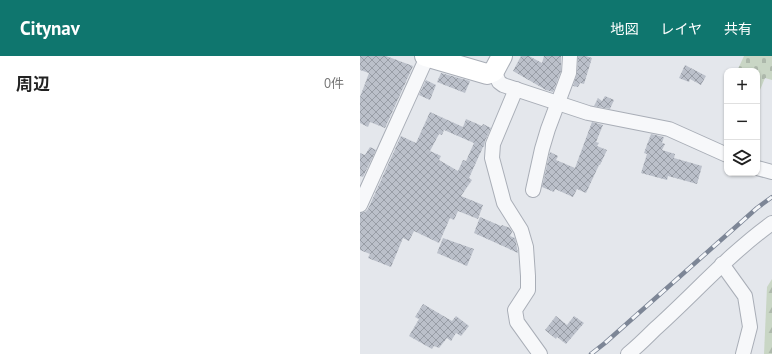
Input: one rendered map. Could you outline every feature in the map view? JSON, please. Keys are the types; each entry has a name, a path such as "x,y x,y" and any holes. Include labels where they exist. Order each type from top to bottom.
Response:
{"street":[{"path":"360,205 426,56 487,74 498,64"},
{"path":"534,190 542,149 569,73 570,56"},
{"path":"498,64 499,82 503,85 516,88 588,113 669,130 724,154"},
{"path":"516,88 493,144 492,158 504,203 521,230 526,248 528,290 515,310 517,322 540,354"},
{"path":"760,169 772,172"},
{"path":"628,354 722,264 751,238 772,223"},
{"path":"722,264 745,296 750,327 743,354"}],"green space":[{"path":"744,56 772,56 772,80 765,78 760,90 760,68 738,68"},
{"path":"772,279 772,354 764,354 767,287"}],"building":[{"path":"360,56 386,56 413,66 385,128 370,122 368,127 360,123 360,97 369,73 360,70"},
{"path":"521,56 529,56 542,63 544,56 561,56 561,71 553,92 546,90 513,71"},
{"path":"578,56 592,58 584,84 580,83 578,87 573,86 577,74"},
{"path":"685,65 706,76 701,85 690,79 689,82 679,78"},
{"path":"441,73 470,81 465,93 437,82"},
{"path":"426,80 436,85 430,100 419,95"},
{"path":"605,96 614,100 610,109 594,106 598,98 602,101"},
{"path":"430,112 463,127 466,119 491,128 484,147 469,178 472,180 461,196 483,205 478,219 458,211 454,220 450,218 439,243 414,231 409,241 403,238 391,267 368,258 370,254 360,250 360,213 365,212 368,209 401,136 416,143","holes":["444,130 474,143 466,161 463,160 458,171 439,160 441,156 430,151 439,134 442,135"]},
{"path":"592,122 603,125 596,142 599,143 597,146 607,150 586,193 577,189 573,197 555,189 554,192 542,187 550,152 558,156 556,160 575,168"},
{"path":"651,134 664,137 662,143 665,144 662,150 675,154 674,158 702,166 697,184 668,176 667,180 641,173 647,154 644,153"},
{"path":"370,147 376,150 363,177 360,176 360,153 365,155"},
{"path":"480,217 501,226 510,228 512,232 510,236 515,238 518,253 474,233"},
{"path":"443,238 474,249 467,266 437,253"},
{"path":"423,304 452,321 456,316 469,326 461,336 456,333 451,341 447,338 439,348 434,346 432,349 409,336 419,319 415,317"},
{"path":"556,316 567,325 574,316 584,323 566,344 557,337 556,339 545,330"}],"railway":[{"path":"591,354 757,208 772,197"}]}
